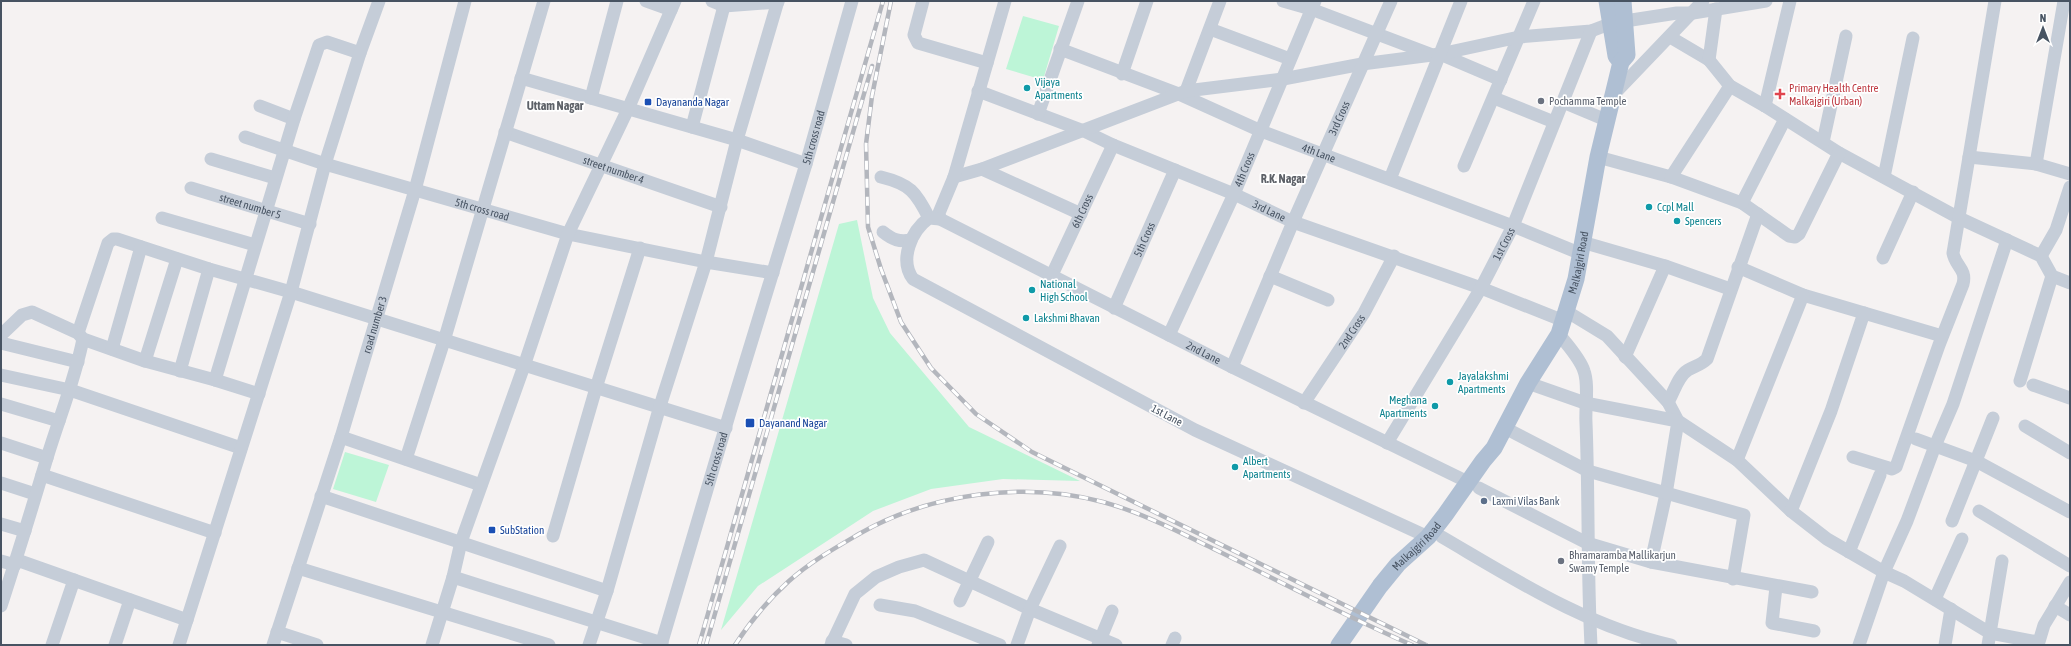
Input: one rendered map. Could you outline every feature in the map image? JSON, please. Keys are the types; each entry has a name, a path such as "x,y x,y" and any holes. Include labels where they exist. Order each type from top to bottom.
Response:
{"main road":[{"name":"Malkajgiri Road","path":"1354,645 1388,592 1435,537 1474,485 1483,461 1494,448 1528,383 1563,322 1576,279 1606,120 1614,94 1621,62 1627,55 1618,22 1606,1"},
{"name":"Malkajgiri Road","path":"1618,22 1623,1"},
{"name":"Malkajgiri Road","path":"1339,645 1380,586 1398,564 1435,537"}],"street":[{"path":"179,645 291,292 325,164 360,53 379,1"},
{"name":"road number 3","path":"273,645 341,437 415,190 465,1"},
{"path":"406,459 444,341 544,1"},
{"path":"591,98 617,1"},
{"path":"432,645 453,577 461,542 524,366 568,234 628,109 673,5 646,1"},
{"path":"589,645 607,591 660,406 706,262 737,140 778,1 718,3 692,127"},
{"name":"5th cross road","path":"662,644 806,164 852,1"},
{"path":"923,1 914,35 918,43 987,63"},
{"path":"883,232 892,239 900,241 911,240 939,213 954,176 1005,1"},
{"path":"1038,114 1078,1"},
{"path":"1122,74 1147,1"},
{"path":"1183,93 1220,1"},
{"path":"1283,1 1313,5 1376,34 1435,54 1502,80"},
{"name":"3rd Cross","path":"1232,367 1293,222 1391,1"},
{"path":"1390,179 1435,54 1461,1"},
{"path":"1464,166 1502,80 1534,1"},
{"path":"1614,94 1703,1"},
{"path":"954,176 982,169 1183,93 1283,79 1362,64 1435,54 1519,36 1591,31 1618,22 1677,13 1693,13 1766,1"},
{"path":"1766,106 1790,1"},
{"path":"1853,457 1892,469 1896,467 1942,336 1965,277 1963,269 1954,260 1953,253 1995,1"},
{"path":"2036,164 2064,1"},
{"name":"4th Cross","path":"1170,335 1234,194 1313,5"},
{"path":"1709,60 1716,9"},
{"path":"1210,28 1290,59"},
{"name":"1st Cross","path":"1387,443 1481,288 1513,226 1591,31"},
{"path":"1824,142 1846,36"},
{"path":"1670,37 1709,60 1730,86 1766,106 1839,153 1959,218 2041,256 2052,276 2070,283"},
{"path":"1884,177 1913,38"},
{"path":"215,380 275,178 321,43 327,42 360,53"},
{"name":"4th Lane","path":"1060,49 1122,74 1183,93 1261,131 1513,226 1581,247 1665,266 1730,289"},
{"path":"521,78 737,140 806,164"},
{"path":"1671,177 1730,86"},
{"name":"3rd Lane","path":"978,91 1084,130 1113,145 1234,194 1293,222 1394,256 1481,288 1563,322 1607,336 1668,402 1678,421"},
{"path":"1494,98 1554,122"},
{"path":"1563,102 1606,120"},
{"path":"260,106 294,119"},
{"path":"1742,203 1785,118"},
{"name":"street number 4","path":"505,132 721,207"},
{"name":"5th cross road","path":"244,137 325,164 568,234 706,262 773,273"},
{"name":"6th Cross","path":"1051,277 1113,145"},
{"path":"1598,157 1671,177 1742,203 1789,236 1795,237 1800,234 1839,153"},
{"path":"1969,157 2036,164 2070,174"},
{"path":"211,159 275,178"},
{"path":"982,169 1081,214"},
{"name":"5th Cross","path":"1114,308 1175,170"},
{"path":"881,177 896,180 907,186 920,198 934,218"},
{"path":"2041,256 2056,230 2070,187"},
{"name":"street number 5","path":"191,188 310,224"},
{"path":"1883,258 1913,192"},
{"path":"1668,402 1682,376 1707,359 1730,289 1758,214"},
{"path":"162,218 255,245"},
{"name":"2nd Lane","path":"934,218 1304,403 1474,485 1587,543 1651,562 1733,579 1812,592"},
{"path":"2,600 16,563 35,494 70,390 78,362 80,336 108,243 113,239 117,239 208,269 376,318 444,341 596,388 660,406 726,428"},
{"name":"1st Lane","path":"911,240 907,253 907,266 908,273 912,279 1194,430 1435,537 1524,585 1589,617 1635,636 1671,645"},
{"path":"1859,645 1884,572 1907,520 1935,446 1953,404 2007,240"},
{"path":"112,349 141,247"},
{"path":"553,536 596,388 640,248"},
{"name":"2nd Cross","path":"1304,403 1364,313 1394,256"},
{"path":"146,361 177,259"},
{"path":"1625,357 1665,266"},
{"path":"1738,267 1803,295 1942,336"},
{"path":"180,371 208,269"},
{"path":"1270,276 1328,300"},
{"path":"2020,381 2052,276"},
{"path":"1737,460 1803,295"},
{"path":"1,335 22,315 32,312 80,336 112,349 146,361 259,394"},
{"path":"1791,511 1831,411 1864,313"},
{"path":"1563,322 1585,372 1588,471 1587,543 1591,645"},
{"path":"1,343 78,362"},
{"path":"1,375 70,390 241,448"},
{"path":"1528,383 1585,403 1678,421 1737,460 1791,511 1827,539 1935,599 1989,639 2038,644 2044,625 2070,582"},
{"path":"2033,385 2070,398"},
{"path":"1,404 59,421"},
{"path":"1952,521 1993,418"},
{"path":"1651,562 1666,494 1678,421"},
{"path":"2025,426 2070,453"},
{"path":"1505,428 1588,471 1744,515 1733,579"},
{"path":"341,437 481,485"},
{"path":"1916,439 1976,461 2070,512"},
{"path":"1,443 47,458"},
{"path":"42,475 215,533"},
{"path":"1849,552 1880,475"},
{"path":"1,483 35,494"},
{"path":"321,496 607,591"},
{"path":"1979,511 2070,566"},
{"path":"1,524 25,531"},
{"path":"1935,599 1962,539"},
{"path":"960,602 988,542"},
{"path":"1017,645 1030,610 1060,546"},
{"path":"846,645 832,643 855,594 876,577 899,567 924,560 1099,642 1116,645"},
{"path":"1,561 16,563 74,580 187,620"},
{"path":"1989,639 2002,561"},
{"path":"298,568 549,645"},
{"path":"453,577 598,621 662,644"},
{"path":"52,645 74,580"},
{"path":"1776,587 1772,623 1814,630"},
{"path":"115,645 130,600"},
{"path":"880,605 915,610 998,645"},
{"path":"2055,606 2070,615"},
{"path":"1945,645 1951,610"},
{"path":"1099,642 1112,611"},
{"path":"277,632 317,645"}],"green space":[{"path":"1023,16 1059,26 1043,80 1006,69"},
{"path":"857,220 873,298 890,333 969,427 1080,481 1003,479 931,489 873,511 758,586 721,630 839,224"},
{"path":"345,452 389,465 376,502 333,489"}],"railway":[{"path":"699,645 883,1"},
{"path":"891,1 872,96 866,144 868,227 881,269 901,322 931,368 976,414 1032,452 1426,645"},
{"path":"706,645 872,66"},
{"path":"735,645 760,611 789,581 814,561 859,534 887,520 916,509 947,500 1010,492 1042,492 1073,496 1118,506 1147,517 1338,611 1412,645"}],"place":[{"name":"Vijaya Apartments","path":"1027,88"},
{"name":"Primary Health Centre Malkajgiri (Urban)","path":"1780,94"},
{"name":"Pochamma Temple","path":"1541,101"},
{"name":"Dayananda Nagar","path":"648,102"},
{"name":"Ccpl Mall","path":"1649,207"},
{"name":"Spencers","path":"1677,221"},
{"name":"National High School","path":"1032,290"},
{"name":"Lakshmi Bhavan","path":"1026,318"},
{"name":"Jayalakshmi Apartments","path":"1450,382"},
{"name":"Meghana Apartments","path":"1435,406"},
{"name":"Dayanand Nagar","path":"750,423"},
{"name":"Albert Apartments","path":"1235,467"},
{"name":"Laxmi Vilas Bank","path":"1484,501"},
{"name":"SubStation","path":"492,530"},
{"name":"Bhramaramba Mallikarjun Swamy Temple","path":"1561,561"}],"district":[{"name":"Uttam Nagar","path":"555,106"},
{"name":"R.K. Nagar","path":"1283,179"}]}
